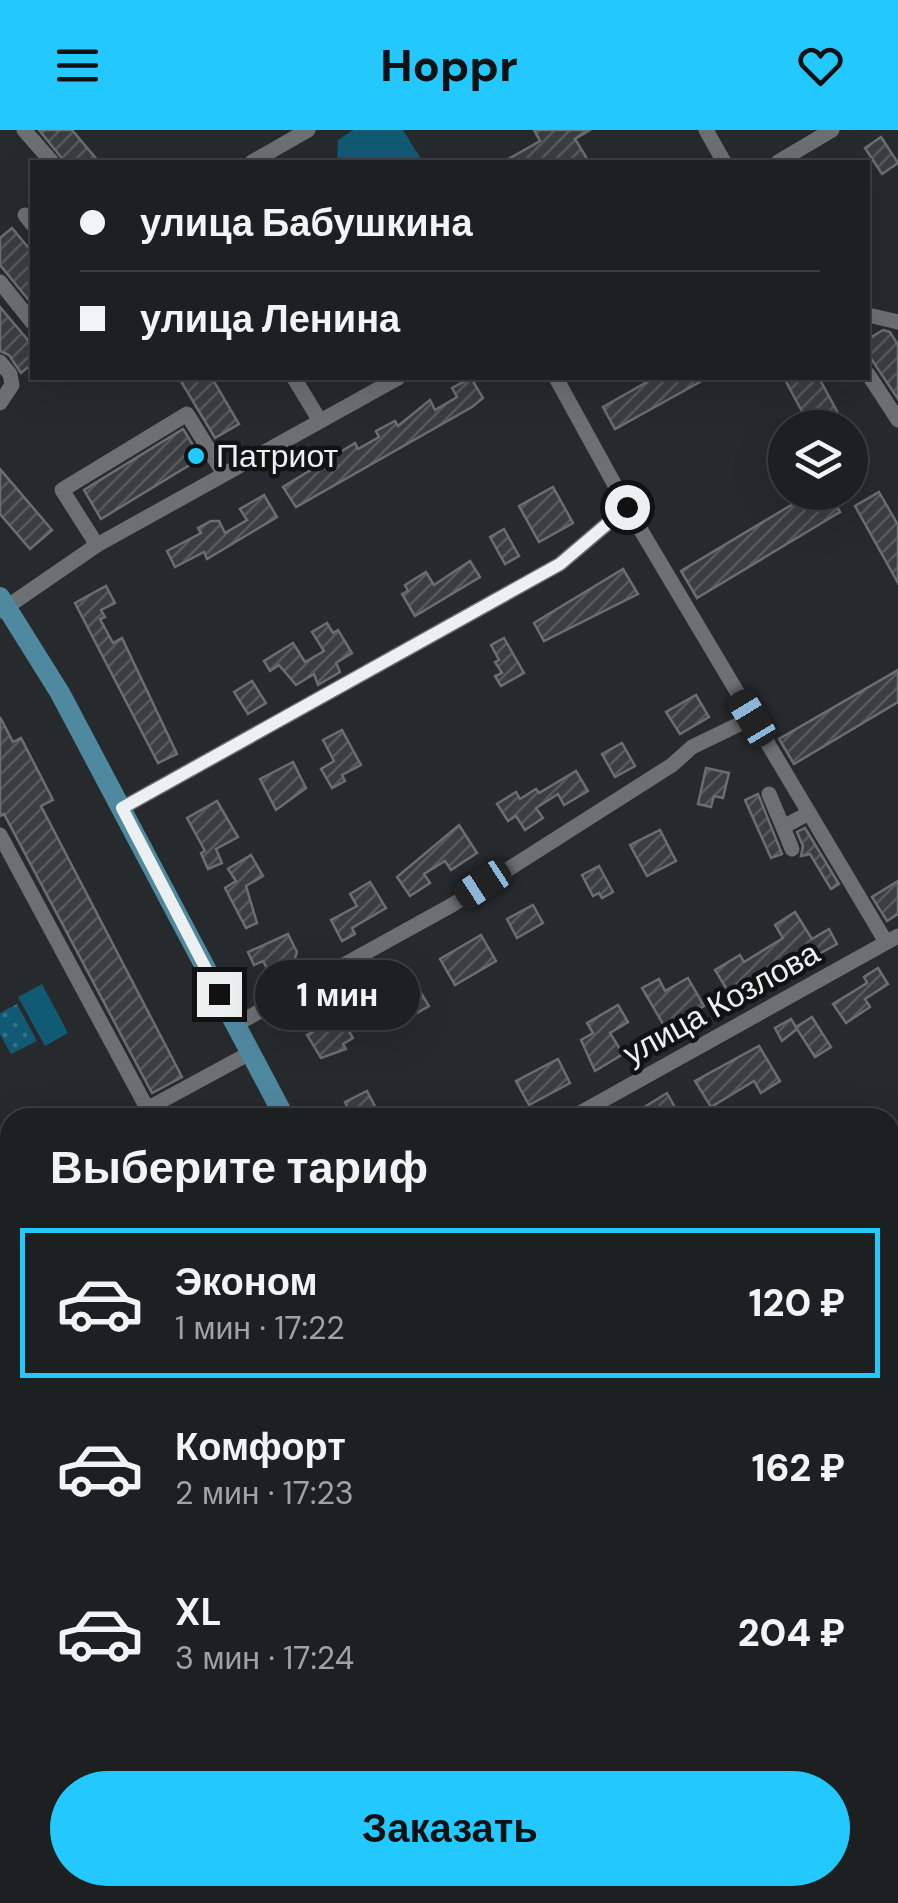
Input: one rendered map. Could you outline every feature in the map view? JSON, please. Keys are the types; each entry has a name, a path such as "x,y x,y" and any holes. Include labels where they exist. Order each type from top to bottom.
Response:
{"main road":[{"path":"2,605 35,648 280,1108"}],"street":[{"path":"24,130 50,160"},
{"path":"256,160 308,130"},
{"path":"706,130 723,160"},
{"path":"781,160 832,130"},
{"path":"0,282 30,320"},
{"path":"870,315 898,322"},
{"path":"0,362 10,374 12,385 0,403"},
{"path":"870,377 898,420"},
{"path":"295,380 320,421"},
{"path":"2,605 96,545 394,380"},
{"path":"557,380 627,507 808,813 892,939"},
{"path":"96,545 62,490 187,414 224,474"},
{"path":"122,808 560,564 627,507"},
{"path":"235,1026 452,904 692,747 752,718"},
{"path":"769,794 792,849"},
{"path":"783,828 808,813"},
{"path":"0,834 147,1108 250,1053"},
{"name":"улица Козлова","path":"589,1108 892,939"}],"shaded area":[{"path":"353,130 403,130 422,160 337,160 338,140"},
{"path":"42,984 68,1033 45,1046 18,997"},
{"path":"17,1004 37,1041 11,1054 0,1034 0,1013"}],"building":[{"path":"39,130 72,130 97,160 63,160"},
{"path":"534,130 590,130 575,139 588,160 507,160 540,141"},
{"path":"881,137 898,163 882,174 865,148"},
{"path":"12,228 30,250 30,302 0,265 0,238"},
{"path":"0,307 30,343 30,366 21,373 9,355 0,351"},
{"path":"883,330 890,332 898,345 898,399 870,357 870,338"},
{"path":"180,380 213,380 239,424 215,438"},
{"path":"472,380 483,398 296,507 283,487 355,443 358,449 379,437 376,431 395,421 398,426 430,400 435,410 457,397 452,388"},
{"path":"650,380 703,380 615,429 603,407"},
{"path":"785,380 820,380 836,410 801,410"},
{"path":"183,429 201,458 101,519 84,490"},
{"path":"0,469 52,530 30,549 0,514"},
{"path":"553,487 573,523 539,542 519,506"},
{"path":"879,492 898,525 898,583 857,510 868,510 868,498"},
{"path":"264,495 277,517 207,559 204,552 175,567 167,551 201,533 198,528 211,521 219,521 225,533 247,520 240,509"},
{"path":"783,510 840,512 697,598 681,571"},
{"path":"504,529 519,556 505,564 490,537"},
{"path":"470,561 480,577 415,616 402,594 408,591 405,585 426,572 434,585"},
{"path":"623,569 638,594 544,641 534,623"},
{"path":"106,586 115,603 101,610 105,617 100,619 113,643 122,638 177,754 158,763 75,603"},
{"path":"327,623 333,633 338,630 352,653 336,663 340,672 318,685 314,674 296,685 279,665 270,671 264,661 293,643 305,662 324,651 312,632"},
{"path":"504,638 524,673 501,686 495,676 502,673 495,662 499,660 491,645"},
{"path":"898,670 898,702 794,764 779,739"},
{"path":"252,681 266,703 248,714 234,692"},
{"path":"696,695 709,717 680,734 666,712"},
{"path":"0,717 13,742 21,738 53,800 41,806 182,1077 152,1093 4,814 0,816"},
{"path":"342,730 361,765 342,775 345,781 332,788 321,769 334,761 323,740"},
{"path":"622,743 635,766 615,777 602,754"},
{"path":"293,762 306,788 276,810 260,779"},
{"path":"706,768 729,773 723,798 714,796 711,807 698,804"},
{"path":"576,771 588,791 564,805 558,794 536,808 543,818 525,830 516,816 508,821 497,804 516,792 520,799 536,789 539,793"},
{"path":"758,794 782,854 771,858 745,800"},
{"path":"217,801 238,837 216,849 222,863 208,869 201,853 205,851 187,818"},
{"path":"459,825 477,853 451,870 445,861 424,874 430,883 410,896 397,877"},
{"path":"805,828 839,884 831,889 810,854 801,856 803,846 797,832"},
{"path":"660,830 676,861 647,876 630,845"},
{"path":"251,855 263,876 246,886 257,923 246,928 225,888 236,881 228,869"},
{"path":"599,866 613,892 602,898 599,893 593,896 582,875"},
{"path":"898,881 898,914 887,921 872,897"},
{"path":"370,882 386,908 352,928 355,934 342,941 331,920 357,906 350,894"},
{"path":"533,905 543,923 517,938 507,919"},
{"path":"795,912 812,939 829,929 837,944 766,983 760,975 729,993 715,970 740,955 744,962 783,938 775,925"},
{"path":"288,934 297,952 292,966 271,976 263,961 254,965 248,952"},
{"path":"481,935 496,961 455,985 440,959"},
{"path":"878,968 888,984 865,999 870,1007 846,1023 833,1004 867,983 864,977"},
{"path":"410,975 429,1006 417,1013 413,1005 407,1009 393,985"},
{"path":"688,978 704,1006 666,1029 642,988 659,979 665,991"},
{"path":"618,1005 628,1022 610,1033 623,1054 595,1071 581,1040 593,1033 587,1023"},
{"path":"340,1016 353,1038 343,1044 346,1049 321,1058 307,1035"},
{"path":"812,1017 831,1047 815,1057 797,1029 782,1041 775,1028 791,1019 796,1027"},
{"path":"759,1046 780,1081 761,1093 754,1081 711,1107 695,1081"},
{"path":"558,1059 570,1083 529,1105 516,1081"},
{"path":"367,1091 376,1108 348,1108 345,1102"},
{"path":"667,1093 675,1108 643,1108"}],"place":[{"name":"Патриот","path":"196,456"}],"route":[{"path":"219,994 122,808 560,564 627,507"}]}
